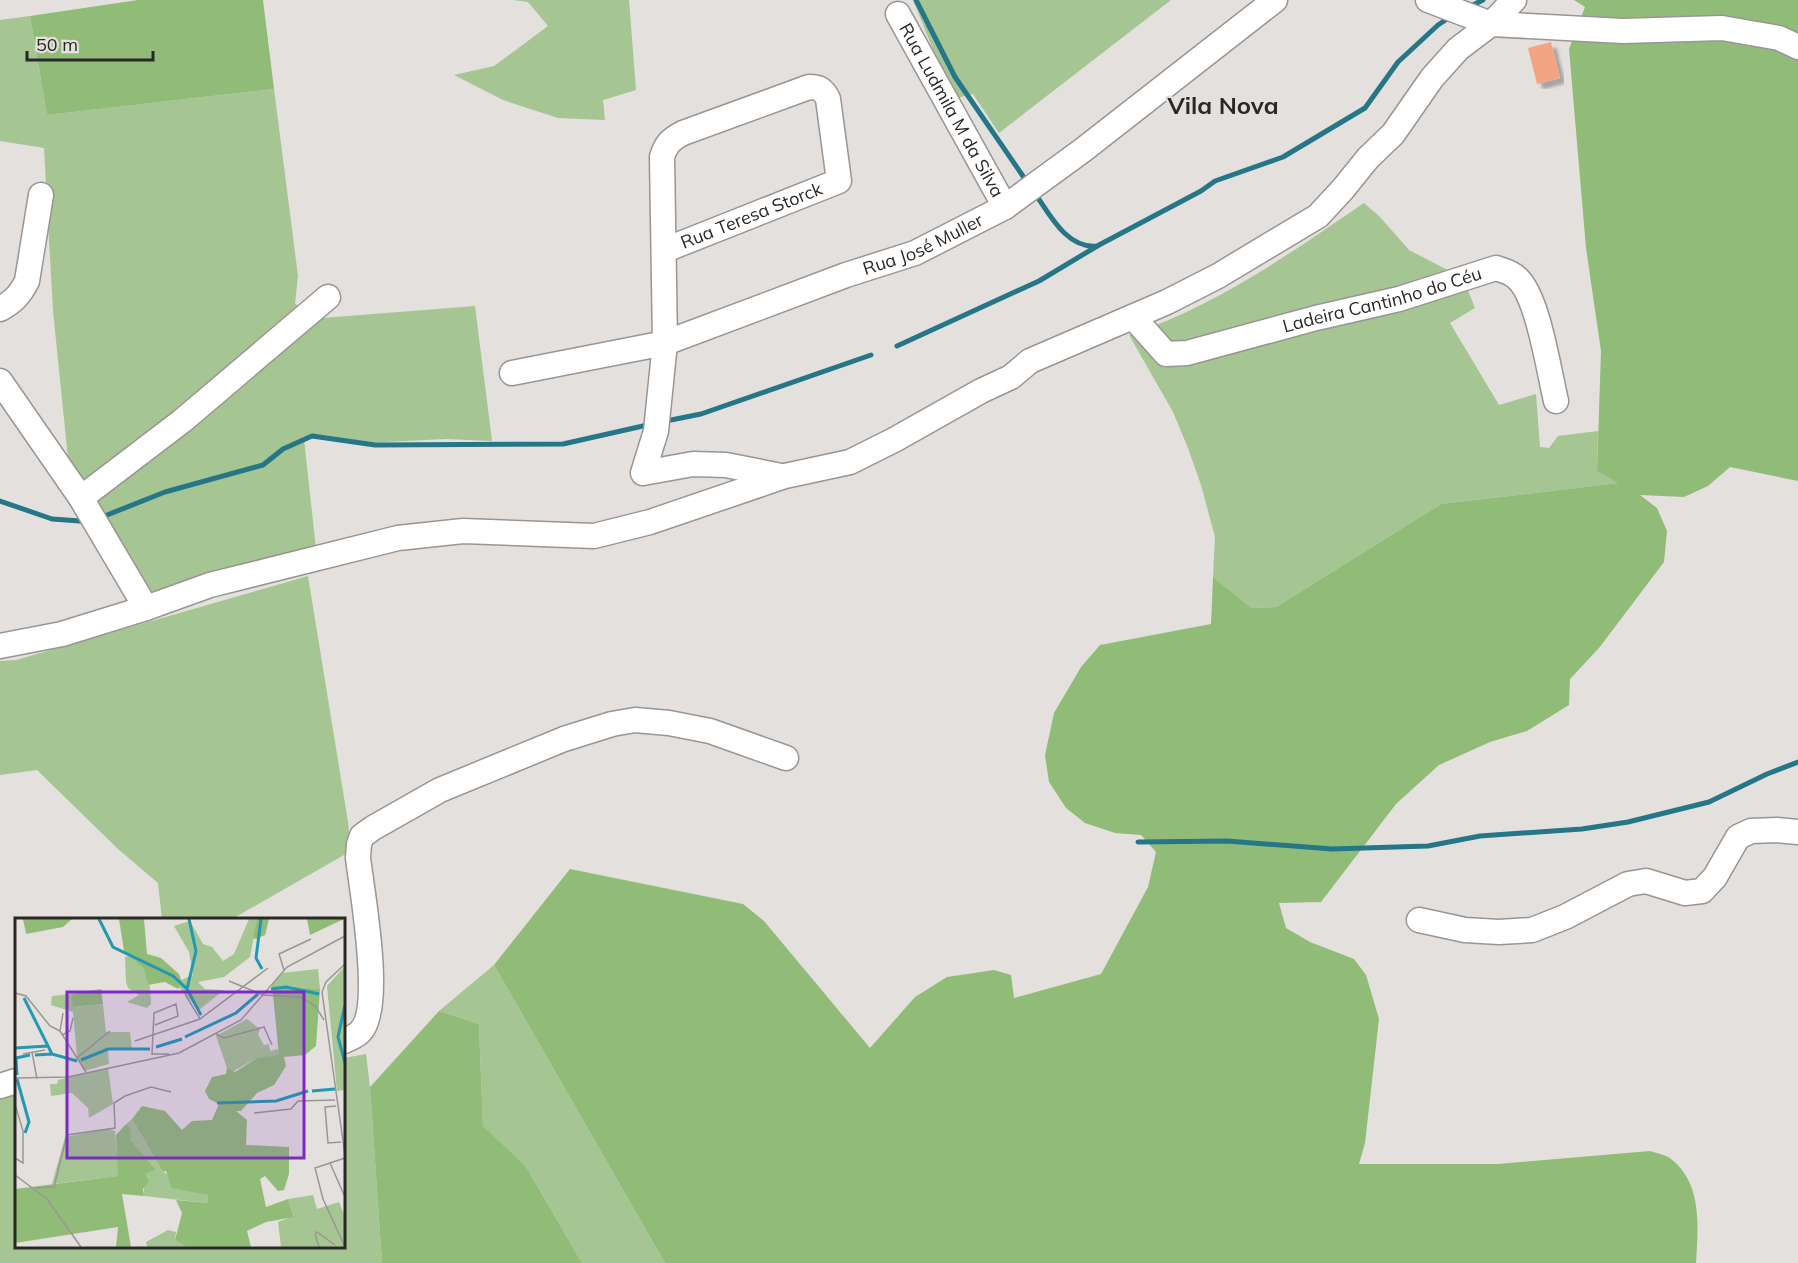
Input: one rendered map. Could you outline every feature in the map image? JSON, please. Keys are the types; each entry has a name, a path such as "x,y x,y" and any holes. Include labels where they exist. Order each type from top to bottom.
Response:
{"street":[{"name":"Rua José Muller","path":"512,372 665,343 846,275 915,253 1005,207 1083,150 1275,0"},
{"path":"1428,0 1491,24 1623,31 1722,28 1779,38 1798,47"},
{"path":"0,646 62,634 210,585 398,538 463,531 594,536 650,522 785,476 850,462 1011,377 1030,361 1167,302 1218,276 1318,216 1368,158 1393,134 1458,49 1491,24 1514,0"},
{"name":"Rua Ludmila M da Silva","path":"898,14 1005,207"},
{"name":"Rua Teresa Storck","path":"809,87 818,87 824,91 828,99 839,181 665,250 662,157 666,145 683,133 809,87"},
{"path":"0,309 21,293 27,281 41,195"},
{"path":"665,250 665,343 656,431 643,473 693,464 726,465 785,476"},
{"name":"Ladeira Cantinho do Céu","path":"1133,317 1166,354 1187,353 1316,318 1399,299 1496,268 1509,272 1519,279 1534,306 1556,400"},
{"path":"81,498 182,421 328,297"},
{"path":"0,381 81,498 146,608"},
{"path":"345,1040 361,1032 368,1017 371,1002 372,975 358,858 362,836 373,828 440,790 564,739 612,724 635,720 669,723 710,731 786,758"},
{"path":"1419,920 1465,930 1499,932 1532,930 1565,917 1628,884 1646,881 1685,893 1702,891 1715,877 1738,837 1751,831 1798,832"},
{"path":"0,1086 15,1081"}],"green space":[{"path":"138,0 263,0 274,89 47,115 30,16"},
{"path":"513,0 629,0 636,90 603,100 605,120 558,118 503,100 454,75 494,66 548,26 528,2"},
{"path":"913,0 1171,0 999,133 973,94 953,99"},
{"path":"1574,0 1798,0 1798,481 1730,467 1708,486 1684,497 1640,495 1657,508 1667,531 1664,562 1599,648 1570,679 1569,705 1527,731 1490,742 1439,765 1396,804 1321,902 1279,903 1286,928 1310,942 1354,959 1366,975 1379,1019 1365,1143 1359,1164 1498,1164 1650,1151 1664,1155 1681,1169 1694,1193 1697,1221 1696,1263 665,1263 494,965 570,869 743,904 764,921 870,1048 915,997 947,977 994,970 1011,975 1014,998 1101,974 1148,887 1156,852 1141,835 1115,833 1085,823 1066,808 1049,782 1045,755 1054,713 1081,667 1100,645 1211,624 1213,577 1252,608 1276,607 1441,504 1618,483 1597,471 1601,351 1586,248 1569,49 1585,7"},
{"path":"30,16 47,115 274,89 298,276 295,304 323,318 475,306 492,441 446,439 365,443 323,435 304,439 316,549 130,603 68,458 53,311 44,148 0,141 0,20"},
{"path":"1364,203 1380,217 1409,250 1463,278 1475,308 1450,323 1499,405 1536,394 1540,447 1549,448 1558,436 1598,431 1597,471 1619,483 1441,504 1276,607 1252,608 1213,577 1215,537 1201,485 1173,412 1129,335 1191,310 1221,294 1280,259"},
{"path":"308,576 351,851 234,918 162,918 158,883 118,849 37,770 0,775 0,661 16,660"},
{"path":"494,965 665,1263 582,1263 525,1165 483,1126 479,1024 439,1011"},
{"path":"439,1011 479,1024 483,1126 525,1165 582,1263 382,1263 370,1087"},
{"path":"366,1054 382,1263 0,1263 0,1080 15,1078 15,1248 345,1248 345,1058"}],"building":[{"path":"1551,42 1560,78 1537,84 1528,48"}],"waterway":[{"path":"916,0 955,77 1027,182"},
{"path":"1469,7 1483,0"},
{"path":"897,346 1039,281 1215,181 1283,157 1365,108 1398,62 1438,25 1450,17"},
{"path":"1034,192 1052,219 1067,236 1076,242 1097,246"},
{"path":"671,420 701,414 871,355"},
{"path":"107,515 165,492 263,465 283,449 312,436 375,445 563,444 643,426"},
{"path":"0,501 52,519 80,521"},
{"path":"1138,842 1227,841 1332,849 1428,846 1480,836 1582,829 1628,822 1709,802 1798,762"}],"district":[{"name":"Vila Nova","path":"1223,106"}]}
